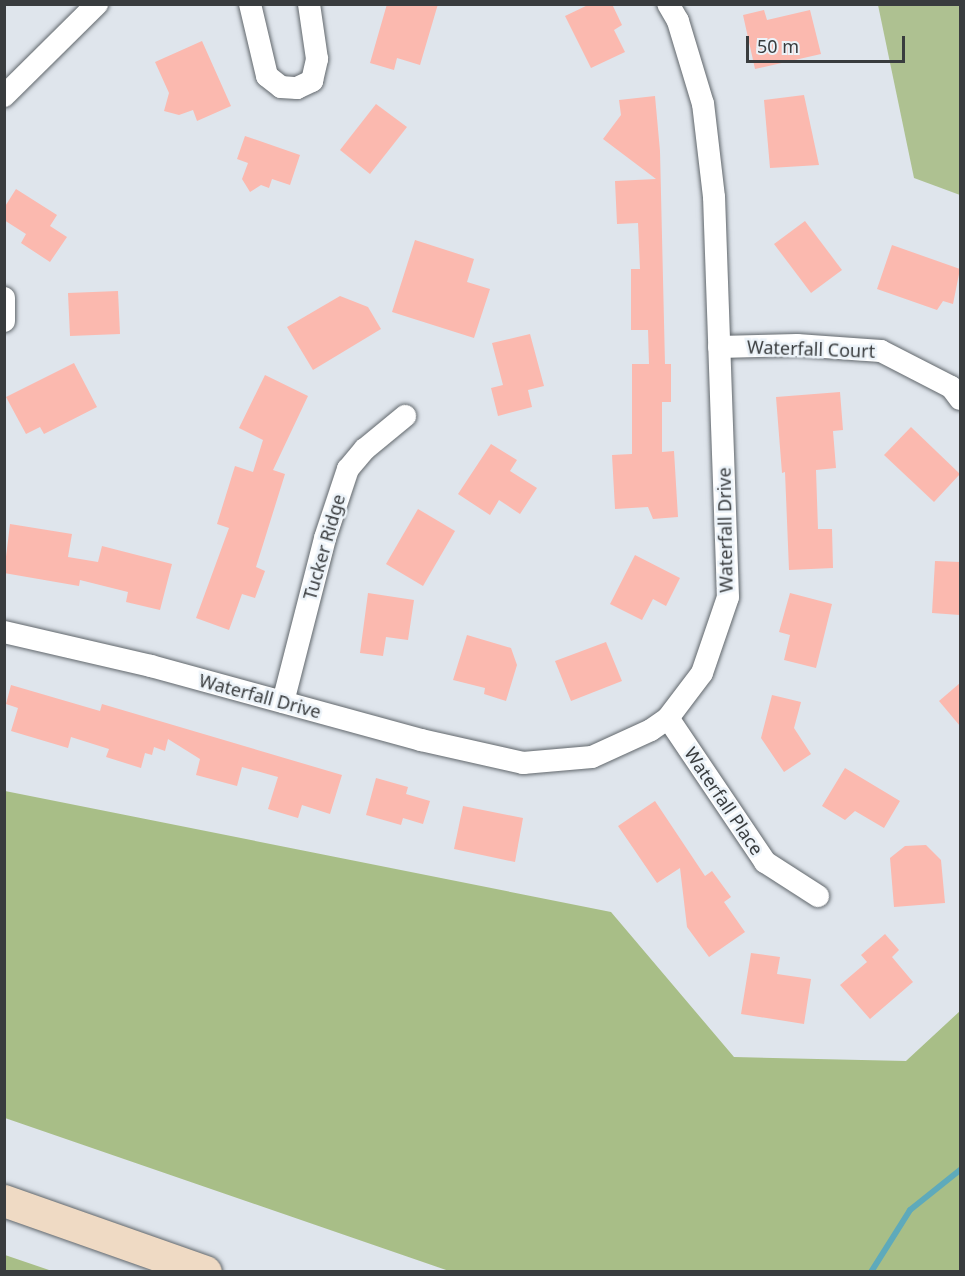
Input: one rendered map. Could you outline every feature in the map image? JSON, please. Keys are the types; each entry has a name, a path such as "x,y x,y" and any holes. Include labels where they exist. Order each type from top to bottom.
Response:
{"main road":[{"path":"4,1201 206,1272"}],"street":[{"path":"4,96 97,4"},
{"path":"250,4 267,76 281,87 297,88 312,81 317,59 309,4"},
{"name":"Waterfall Drive","path":"4,632 523,764 592,756 651,730 668,718 702,673 728,597 714,196 703,104 678,21 668,4"},
{"path":"4,298 8,306 4,321"},
{"name":"Waterfall Court","path":"719,347 797,345 881,351 951,387 960,399"},
{"name":"Tucker Ridge","path":"283,702 325,538 348,469 365,449 405,416"},
{"name":"Waterfall Place","path":"668,718 765,862 818,896"}],"green space":[{"path":"878,5 960,5 960,195 914,178"},
{"path":"5,791 611,912 734,1057 906,1061 960,1011 960,1271 449,1271 5,1118"},
{"path":"5,1255 52,1271 5,1271"}],"building":[{"path":"387,4 438,4 420,65 397,58 394,70 370,63"},
{"path":"590,4 612,4 622,25 614,30 625,52 591,68 565,16"},
{"path":"764,10 767,20 810,10 821,54 755,69 743,15"},
{"path":"202,41 231,106 197,121 193,110 179,115 164,111 169,93 155,62"},
{"path":"804,95 819,165 770,168 764,100"},
{"path":"655,96 660,151 665,364 671,364 671,402 662,402 662,452 674,451 678,517 653,519 648,507 615,509 612,455 632,454 632,364 649,364 648,330 631,330 631,269 640,269 638,223 617,224 615,181 656,179 603,139 621,115 619,100"},
{"path":"376,104 407,127 370,174 340,150"},
{"path":"245,136 300,155 290,185 272,179 269,188 261,185 250,192 242,179 248,163 237,159"},
{"path":"16,189 57,215 50,226 67,237 50,262 21,243 26,234 4,220 4,208"},
{"path":"805,221 842,270 811,293 774,244"},
{"path":"415,240 474,259 467,282 490,289 474,338 392,312"},
{"path":"892,245 960,269 953,304 943,301 937,310 877,289"},
{"path":"118,291 120,334 70,336 68,293"},
{"path":"340,296 368,307 381,329 313,370 287,327"},
{"path":"530,334 544,386 528,390 532,407 498,416 491,388 503,385 492,343"},
{"path":"74,363 97,407 44,434 40,427 26,434 6,397"},
{"path":"265,375 308,396 273,470 285,474 256,567 265,571 255,598 242,594 229,630 196,618 229,528 217,524 235,466 253,472 263,440 239,428"},
{"path":"840,392 843,430 833,431 836,468 816,470 818,529 832,529 833,568 789,570 785,472 782,473 776,397"},
{"path":"911,427 960,474 934,502 884,455"},
{"path":"491,444 517,460 510,471 537,488 520,514 499,500 490,515 458,494"},
{"path":"418,509 455,531 423,586 386,564"},
{"path":"10,524 72,534 68,557 98,562 102,546 172,564 160,610 126,602 128,592 80,580 79,586 4,573"},
{"path":"635,555 680,578 666,606 653,599 642,620 610,604"},
{"path":"935,561 960,562 960,615 932,613"},
{"path":"368,593 414,600 408,640 386,637 383,656 360,653"},
{"path":"790,593 832,604 816,668 784,660 790,635 779,632"},
{"path":"467,635 511,648 517,665 506,701 484,694 485,688 453,680"},
{"path":"606,642 622,681 571,701 555,661"},
{"path":"960,683 960,726 939,701"},
{"path":"11,685 100,711 102,704 342,775 330,814 302,805 298,818 268,809 278,777 242,767 237,786 196,775 200,759 168,739 165,751 154,747 152,755 145,753 141,768 106,757 109,749 71,737 68,748 11,731 18,708 6,704"},
{"path":"772,695 801,702 794,728 811,754 784,772 761,738"},
{"path":"845,768 900,801 884,828 855,811 845,820 822,806"},
{"path":"376,778 408,787 406,794 430,801 423,824 403,818 401,825 366,815"},
{"path":"655,801 705,876 712,871 731,897 724,902 745,932 709,957 687,927 680,868 657,883 618,826"},
{"path":"463,806 523,818 515,862 454,849"},
{"path":"926,845 941,860 945,903 894,907 890,858 905,846"},
{"path":"885,934 899,950 892,957 913,982 870,1019 840,985 867,962 861,955"},
{"path":"751,953 780,957 777,974 811,979 804,1024 741,1014"}],"waterway":[{"path":"871,1272 910,1210 960,1170"}]}
